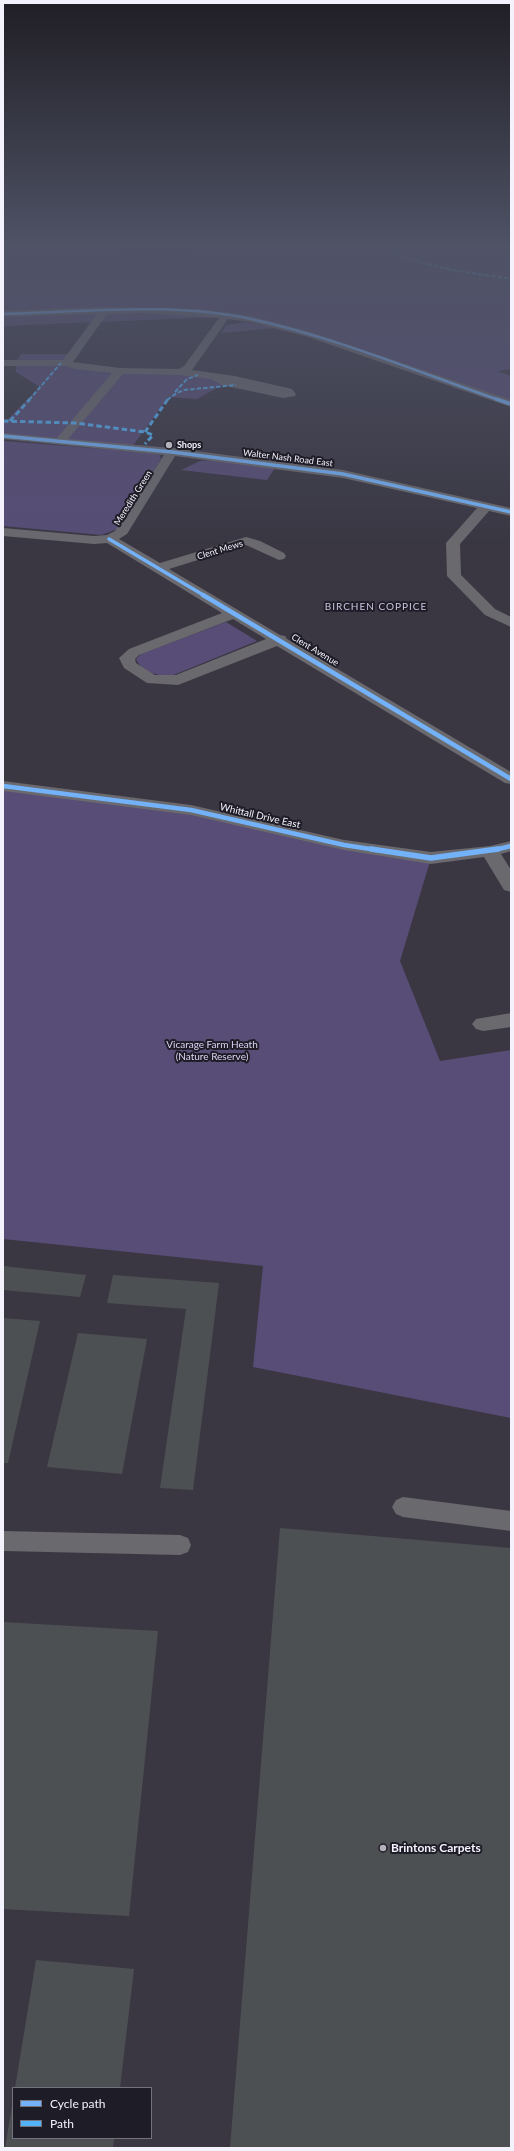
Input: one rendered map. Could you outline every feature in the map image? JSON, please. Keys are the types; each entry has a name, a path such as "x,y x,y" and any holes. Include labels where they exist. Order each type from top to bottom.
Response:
{"street":[{"path":"67,363 68,359 77,347"},
{"path":"180,372 188,368 203,347"},
{"path":"345,347 511,404"},
{"path":"3,363 67,363 75,366 120,371 180,372 216,378 235,379 288,391 291,394 283,395 226,383 216,378"},
{"path":"60,441 120,371"},
{"name":"Walter Nash Road East","path":"3,436 172,452 343,474 511,512"},
{"name":"Meredith Green","path":"109,539 120,534 172,452"},
{"path":"486,506 453,543 454,576 490,612 511,623"},
{"path":"3,532 94,540 109,539"},
{"name":"Clent Avenue","path":"109,539 280,639 511,779"},
{"name":"Clent Mews","path":"159,568 246,541 279,556"},
{"name":"Clent Avenue","path":"235,613 134,652 127,658 129,665 152,680 178,680 280,639"},
{"name":"Whittall Drive East","path":"3,786 191,810 344,845 431,858 511,846"},
{"path":"490,850 511,886"},
{"path":"484,1024 511,1020"}],"lane":[{"path":"403,1506 511,1521"},
{"path":"3,1541 180,1545"}],"green space":[{"path":"344,347 511,347 511,369 498,371 511,376 511,401 427,372"},
{"path":"21,354 73,354 67,363 216,378 226,383 197,399 169,397 131,448 3,436 3,420 8,419 40,387 16,372 15,363"},
{"path":"3,441 154,453 160,455 161,459 118,529 101,535 3,526"},
{"path":"213,460 275,468 267,480 181,470 200,461"},
{"path":"226,622 257,641 171,676 161,675 146,670 136,659 141,654"},
{"name":"Vicarage Farm Heath (Nature Reserve)","path":"3,786 191,810 431,858 400,961 440,1061 511,1050 511,1418 253,1367 263,1266 3,1239"}],"building":[{"path":"3,1266 86,1275 80,1297 3,1290"},
{"path":"113,1275 219,1283 193,1490 160,1488 186,1309 107,1303"},
{"path":"3,1318 40,1321 8,1463 3,1463"},
{"path":"78,1333 147,1339 122,1474 47,1467"},
{"name":"Brintons Carpets","path":"280,1528 511,1548 511,2148 230,2148"},
{"path":"3,1622 158,1631 129,1916 3,1909"},
{"path":"36,1960 134,1969 120,2087 15,2087"},
{"path":"12,2106 12,2139 114,2139 113,2148 5,2148"}],"marked path":[{"path":"10,421 61,363"},
{"path":"175,392 187,379 198,375"},
{"path":"145,432 171,396 184,390 236,385"},
{"path":"3,421 75,423 145,432 153,435 145,444"}],"cycle path":[{"path":"347,347 511,404"},
{"path":"3,436 172,452 343,474 511,512"},
{"path":"109,539 511,779"},
{"path":"3,786 191,810 344,845 431,858 490,851 511,846"}],"place":[{"name":"Shops","path":"169,445"},
{"name":"Brintons Carpets","path":"383,1848"}],"district":[{"name":"BIRCHEN COPPICE","path":"376,607"}]}
